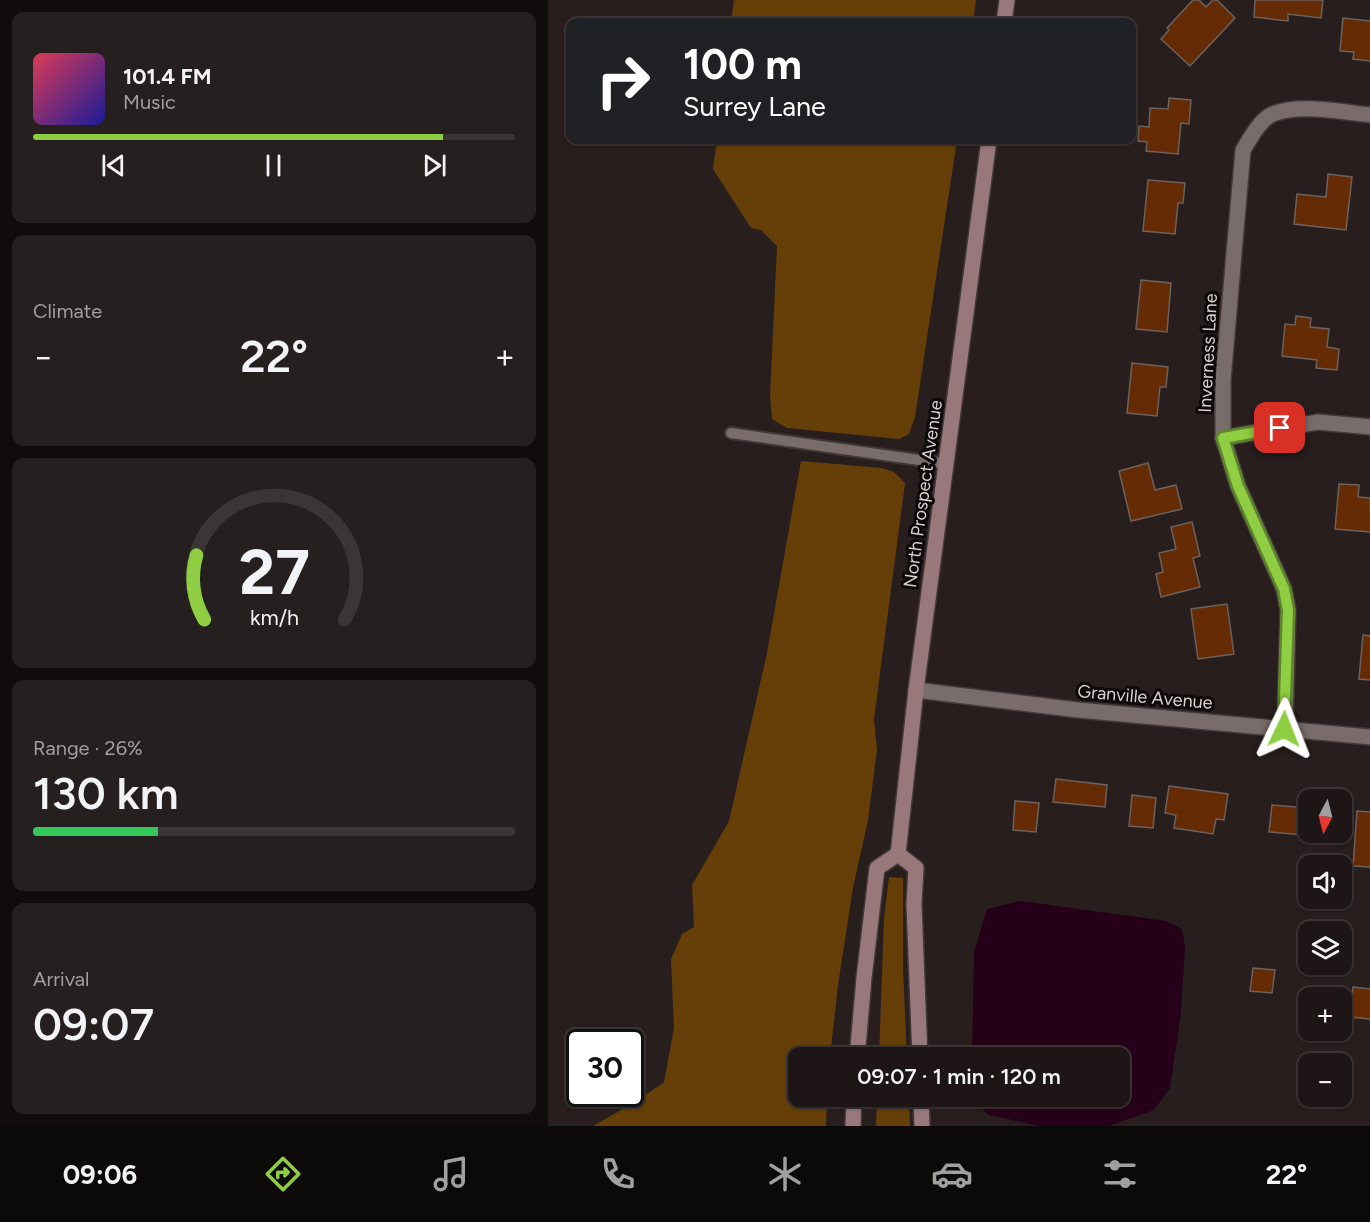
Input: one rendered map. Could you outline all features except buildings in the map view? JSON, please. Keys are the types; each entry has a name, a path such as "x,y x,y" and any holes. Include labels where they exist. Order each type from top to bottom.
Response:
{"main road":[{"path":"1005,18 1007,0"},
{"name":"North Prospect Avenue","path":"898,854 916,690 988,144"},
{"path":"858,1047 877,868 898,854 916,868 914,904 920,1047"},
{"path":"853,1126 854,1107"},
{"path":"921,1107 922,1126"}],"street":[{"name":"Inverness Lane","path":"1284,729 1288,610 1284,589 1238,486 1223,438 1223,381 1243,150 1255,131 1271,114 1300,109 1370,115"},
{"path":"1223,438 1318,422 1370,427"},
{"name":"Granville Avenue","path":"916,690 1078,710 1370,737"}],"lane":[{"path":"731,433 947,464"}],"shaded area":[{"path":"734,0 976,0 974,18 732,18"},
{"path":"716,144 956,144 915,417 909,434 899,439 787,428 772,419 770,396 777,246 761,230 751,228 713,169"},
{"path":"801,461 882,468 894,472 905,483 874,719 877,750 868,820 853,888 838,985 831,1047 788,1047 788,1107 827,1107 826,1126 593,1126 626,1107 644,1107 644,1096 664,1082 674,1028 671,959 682,934 694,927 692,885 729,821 767,653"},
{"path":"889,877 903,878 903,968 907,1047 879,1047 884,918"},
{"path":"1021,901 1166,921 1182,929 1185,946 1181,1012 1170,1088 1154,1110 1109,1126 1040,1126 989,1115 980,1107 1130,1107 1130,1047 972,1047 974,952 987,909"},
{"path":"877,1107 909,1107 910,1126 876,1126"}],"route":[{"path":"1280,428 1223,438 1238,486 1284,589 1288,610 1284,729"}]}
